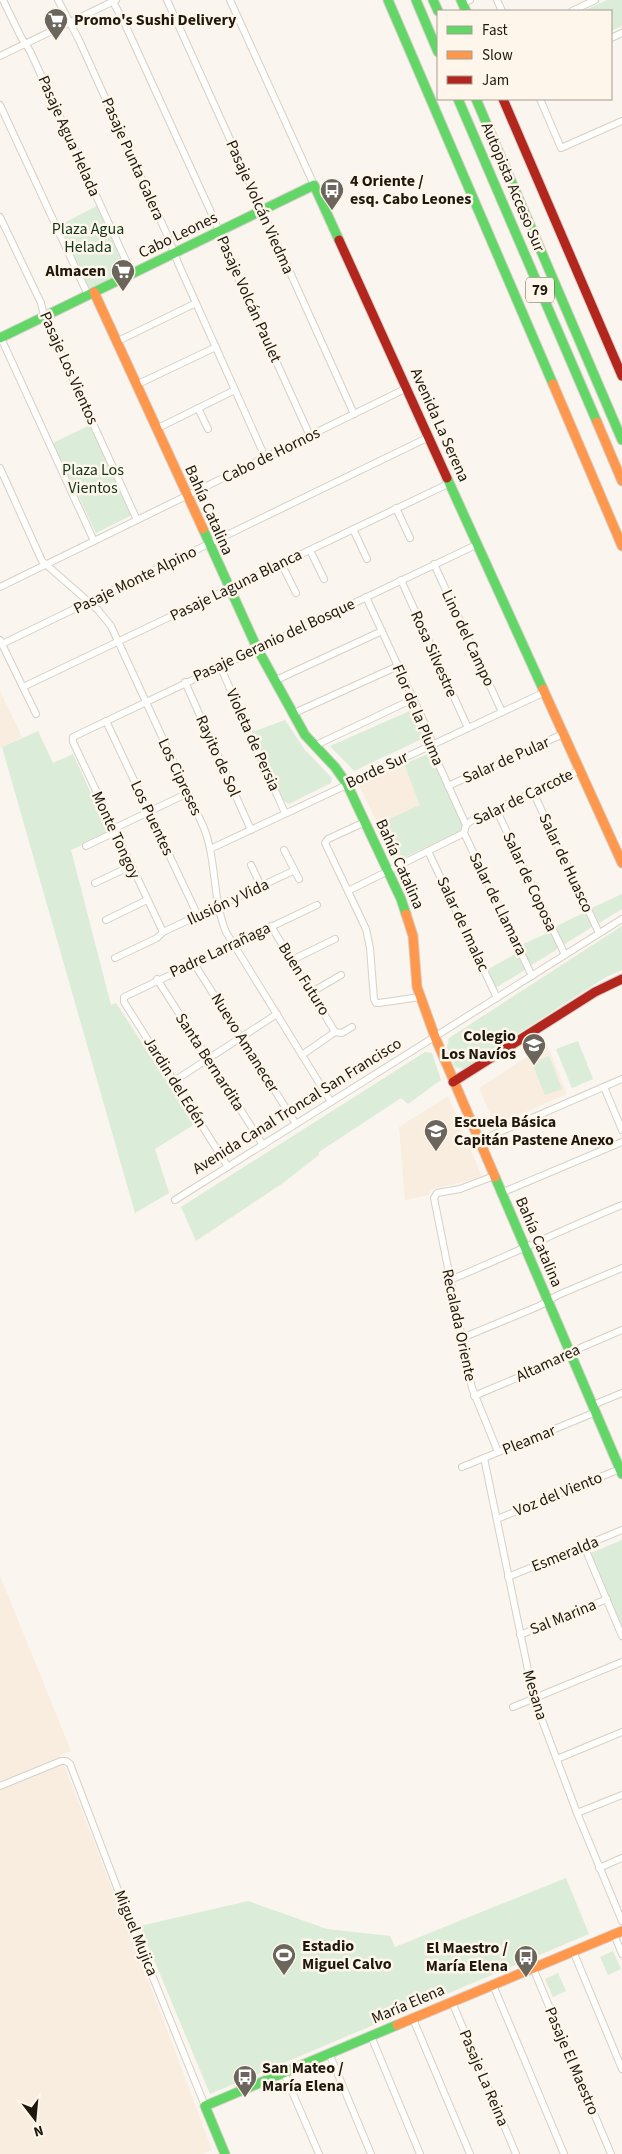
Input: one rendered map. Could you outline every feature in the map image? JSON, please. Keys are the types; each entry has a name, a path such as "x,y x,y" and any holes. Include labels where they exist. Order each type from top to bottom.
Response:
{"main road":[{"path":"388,0 622,546"},
{"path":"416,0 437,50"},
{"name":"Autopista Acceso Sur","path":"458,100 622,481"},
{"name":"Autopista Acceso Sur","path":"476,100 622,440"},
{"path":"503,100 622,376"},
{"name":"Cabo Leones","path":"0,337 314,185"},
{"name":"Avenida La Serena","path":"314,185 622,862"},
{"name":"Bahía Catalina","path":"91,294 116,342 228,589 257,648 292,714 314,746 335,767 347,784 388,871 410,923 416,980 420,997 435,1037 594,1409 619,1457 621,1471"},
{"path":"453,1082 595,992 622,979"},
{"name":"María Elena","path":"205,2106 618,1933"},
{"path":"205,2106 224,2154"}],"street":[{"name":"Pasaje Agua Helada","path":"3,0 30,51 132,274"},
{"name":"Pasaje Punta Galera","path":"58,0 70,22 266,457"},
{"name":"Pasaje Volcán Viedma","path":"167,0 354,414"},
{"name":"Avenida La Serena","path":"230,0 314,185"},
{"path":"574,10 595,0"},
{"path":"0,56 114,1"},
{"name":"Pasaje Volcán Paulet","path":"114,1 310,436"},
{"path":"540,100 561,148 622,120"},
{"name":"Bahía Catalina","path":"0,106 91,294"},
{"name":"Pasaje Los Vientos","path":"0,217 41,303 44,316 137,520"},
{"path":"116,342 196,303"},
{"path":"0,337 94,541"},
{"path":"136,386 216,347"},
{"name":"Cabo de Hornos","path":"0,587 407,388"},
{"path":"156,429 235,390"},
{"path":"198,408 208,429"},
{"name":"Pasaje Monte Alpino","path":"1,642 89,602 429,437"},
{"name":"Los Cipreses","path":"0,468 45,564 107,620 118,641 204,828 210,849 218,907 232,944 331,1102"},
{"name":"Pasaje Laguna Blanca","path":"23,687 450,483"},
{"path":"396,508 410,538"},
{"path":"353,529 368,559"},
{"name":"Pasaje Geranio del Bosque","path":"72,738 185,682 478,544"},
{"path":"310,550 324,579"},
{"path":"282,563 296,593"},
{"name":"Lino del Campo","path":"434,564 502,712"},
{"name":"Rosa Silvestre","path":"401,580 468,728"},
{"name":"Flor de la Pluma","path":"366,597 430,735 448,786 466,825"},
{"path":"274,681 382,631"},
{"path":"1,642 36,714"},
{"name":"Violeta de Persia","path":"220,666 286,813"},
{"path":"292,714 398,666"},
{"name":"Rayito de Sol","path":"185,682 251,830"},
{"name":"Borde Sur","path":"210,849 545,692"},
{"path":"314,746 414,700"},
{"name":"Los Puentes","path":"106,721 198,916"},
{"name":"Salar de Pular","path":"448,786 564,734"},
{"name":"Monte Tongoy","path":"72,738 163,932"},
{"name":"Salar de Carcote","path":"466,825 580,770"},
{"name":"Salar de Huasco","path":"533,792 600,933"},
{"path":"86,846 149,812 188,794"},
{"name":"Salar de Coposa","path":"496,809 565,955"},
{"path":"365,822 325,841 368,935 371,984 376,1002 420,997"},
{"path":"464,833 466,825"},
{"name":"Salar de Carcote","path":"348,891 464,833"},
{"name":"Salar de Llamara","path":"464,833 532,976"},
{"path":"284,850 293,871 299,879"},
{"name":"Salar de Imalac","path":"428,851 497,998"},
{"path":"251,865 261,886"},
{"path":"95,883 131,866"},
{"name":"Ilusión y Vida","path":"115,958 157,938 163,932 293,871"},
{"path":"106,920 147,900"},
{"name":"Padre Larrañaga","path":"124,996 316,905"},
{"name":"Avenida Canal Troncal San Francisco","path":"175,1200 622,919"},
{"name":"Buen Futuro","path":"271,926 335,1032"},
{"path":"292,960 335,940"},
{"name":"Nuevo Amanecer","path":"194,962 296,1124"},
{"path":"312,992 341,976"},
{"name":"Santa Bernardita","path":"157,979 263,1145"},
{"name":"Jardin del Edén","path":"124,996 124,1002 228,1167"},
{"path":"174,1081 277,1014"},
{"path":"302,1055 335,1032 342,1033 352,1027"},
{"path":"479,1141 622,1079"},
{"path":"604,1087 622,1130"},
{"path":"502,1193 622,1142"},
{"name":"Recalada Oriente","path":"494,1176 466,1188 435,1194 434,1199 474,1396 498,1452"},
{"path":"450,1280 622,1204"},
{"path":"462,1338 622,1268"},
{"name":"Altamarea","path":"474,1396 622,1330"},
{"name":"Pleamar","path":"462,1467 594,1409 622,1393"},
{"name":"Mesana","path":"484,1458 534,1699 577,1813 622,1921"},
{"name":"Voz del Viento","path":"497,1519 621,1471"},
{"name":"Esmeralda","path":"508,1577 622,1530"},
{"path":"584,1546 622,1636"},
{"name":"Sal Marina","path":"520,1635 607,1599"},
{"path":"513,1707 622,1662"},
{"path":"558,1759 622,1732"},
{"name":"Miguel Mujica","path":"0,1786 61,1761 66,1761 71,1766 126,1911 205,2106"},
{"path":"577,1813 622,1795"},
{"path":"599,1868 622,1858"},
{"path":"618,1933 622,1954"},
{"path":"573,1951 622,2069"},
{"name":"Pasaje El Maestro","path":"533,1968 611,2154"},
{"path":"492,1985 564,2154"},
{"name":"Pasaje La Reina","path":"452,2002 516,2154"},
{"path":"413,2019 470,2154"},
{"path":"371,2036 420,2154"},
{"path":"330,2054 371,2154"},
{"path":"284,2072 319,2154"}],"shaded area":[{"path":"0,691 22,737 0,748"},
{"path":"404,764 421,805 378,824 359,785"},
{"name":"Colegio Los Navíos","path":"547,1044 567,1094 495,1125 479,1088"},
{"name":"Escuela Básica Capitán Pastene Anexo","path":"448,1096 482,1177 429,1190 429,1195 405,1200 399,1127"},
{"path":"0,1576 71,1751 60,1755 212,2150 201,2154 0,2154"}],"green space":[{"path":"607,0 622,0 622,26 612,31 612,10 585,10"},
{"name":"Plaza Agua Helada","path":"97,206 126,271 88,289 58,226"},
{"name":"Plaza Los Vientos","path":"90,425 132,515 96,533 53,443"},
{"path":"412,710 424,738 354,771 330,746"},
{"path":"285,720 305,750 332,778 331,783 289,804 284,801 252,732"},
{"path":"38,731 53,763 73,754 109,833 71,850 111,1005 116,1003 195,1124 155,1149 169,1193 135,1213 2,747"},
{"path":"430,753 463,825 461,831 395,862 378,824 420,805 404,764"},
{"path":"622,894 622,909 599,923 592,908"},
{"path":"585,912 592,927 563,945 555,927"},
{"path":"622,926 622,970 606,977 463,1069 455,1067 447,1047 449,1038"},
{"path":"550,932 559,948 530,966 521,945"},
{"path":"517,953 525,970 495,988 487,970"},
{"path":"578,1041 593,1079 572,1088 556,1049"},
{"path":"425,1052 432,1053 441,1080 408,1104 401,1098 319,1152 319,1155 283,1183 196,1241 181,1207"},
{"path":"549,1056 562,1089 545,1095 532,1063"},
{"path":"622,1540 622,1627 591,1553"},
{"name":"Estadio Miguel Calvo","path":"566,1878 589,1934 210,2094 140,1926 248,1901 327,1929 390,1936 395,1947"},
{"path":"613,1951 621,1969 608,1975 600,1957"},
{"path":"558,1973 566,1991 553,1997 545,1979"}],"traffic: fast":[{"path":"388,0 553,384"},
{"path":"416,0 437,50"},
{"path":"433,0 438,10"},
{"path":"461,0 466,10"},
{"path":"458,100 597,422"},
{"path":"476,100 622,440"},
{"path":"0,338 314,185 339,240"},
{"path":"447,478 543,689"},
{"path":"203,529 257,648 305,735 335,767 347,784 401,899 406,914"},
{"path":"495,1177 622,1474"},
{"path":"225,2154 205,2106 397,2025"}],"traffic: slow":[{"path":"94,292 203,529"},
{"path":"553,384 622,546"},
{"path":"597,422 622,481"},
{"path":"543,689 622,863"},
{"path":"406,914 413,936 417,987 435,1037 495,1177"},
{"path":"397,2025 622,1931"}],"traffic: jam":[{"path":"503,100 622,376"},
{"path":"339,240 447,478"},
{"path":"453,1082 595,992 622,979"}],"place":[{"name":"Promo's Sushi Delivery","path":"56,41"},
{"name":"4 Oriente / esq. Cabo Leones","path":"332,211"},
{"name":"Almacen","path":"123,292"},
{"name":"Colegio Los Navíos","path":"534,1066"},
{"name":"Escuela Básica Capitán Pastene Anexo","path":"436,1152"},
{"name":"Estadio Miguel Calvo","path":"284,1976"},
{"name":"El Maestro / María Elena","path":"526,1978"},
{"name":"San Mateo / María Elena","path":"245,2098"}]}
